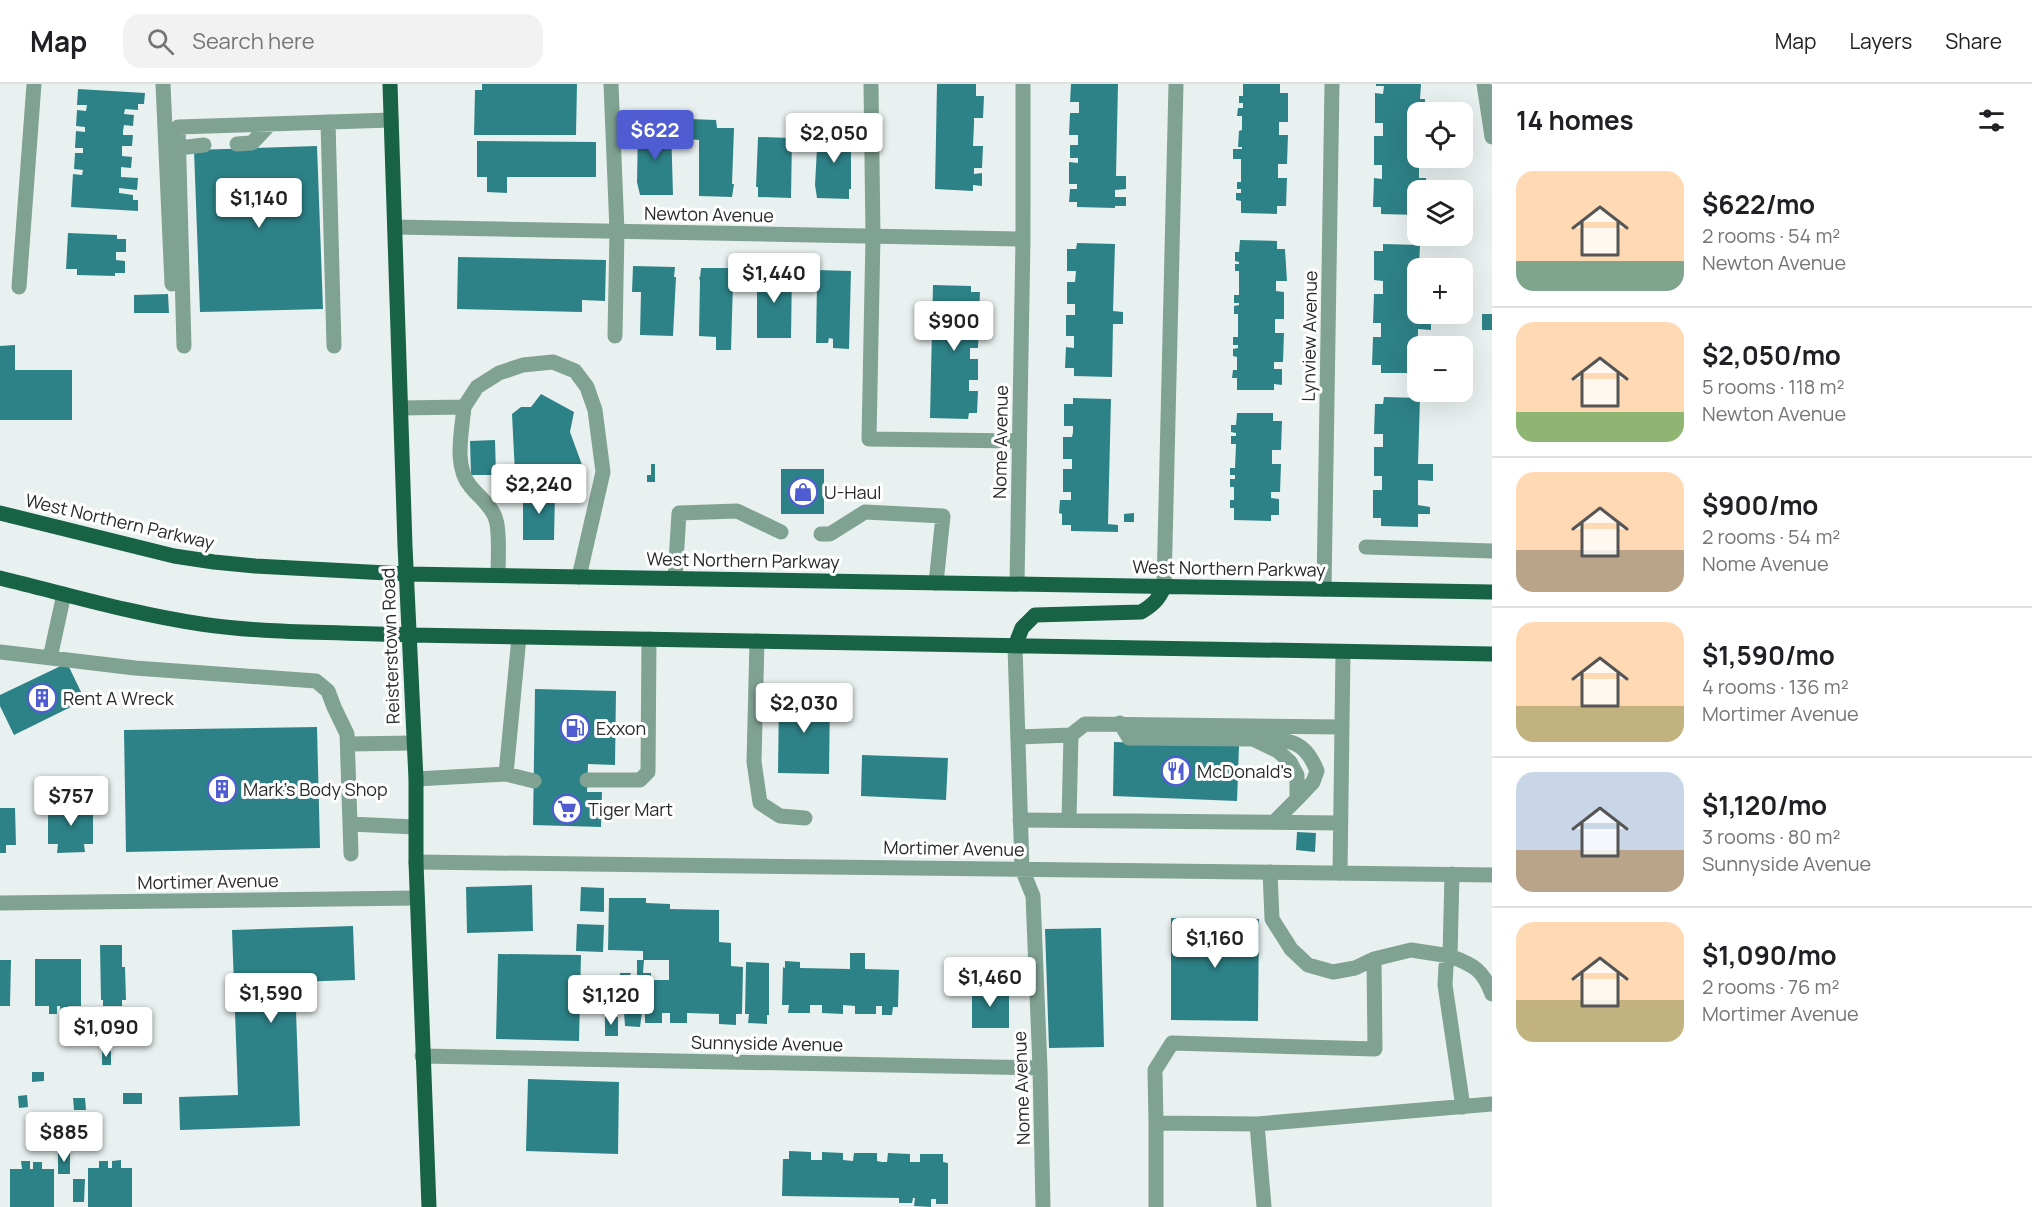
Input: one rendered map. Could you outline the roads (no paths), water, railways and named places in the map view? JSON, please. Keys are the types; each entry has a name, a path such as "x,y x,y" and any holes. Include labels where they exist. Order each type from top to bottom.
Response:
{"main road":[{"name":"Reisterstown Road","path":"390,84 406,574 411,635 417,898 429,1207"},
{"name":"West Northern Parkway","path":"0,513 174,556 255,566 406,574 1492,592"},
{"path":"0,578 156,615 201,624 246,628 411,635 1492,654"},
{"path":"1015,646 1022,628 1035,615 1141,612 1159,598 1164,587"}],"street":[{"path":"19,287 34,84"},
{"path":"163,84 172,284"},
{"path":"611,84 616,231 615,336"},
{"path":"871,84 873,236 869,439 1019,441"},
{"name":"Nome Avenue","path":"1017,584 1023,238 1023,84"},
{"path":"1164,587 1176,84"},
{"name":"Lynview Avenue","path":"1324,590 1332,84"},
{"path":"1484,84 1492,137"},
{"path":"184,346 178,127 391,120"},
{"path":"328,122 333,346"},
{"path":"237,144 252,143 270,124"},
{"path":"179,147 204,145"},
{"name":"Newton Avenue","path":"395,227 1023,238"},
{"path":"498,575 496,519 486,504 468,485 462,470 460,453 464,406 477,387 499,373 523,365 553,362 575,371 587,387 595,410 603,472 579,577"},
{"path":"401,408 464,406"},
{"path":"675,578 679,513 737,511 781,532"},
{"path":"822,534 831,534 865,512 943,516 936,583"},
{"path":"1366,547 1492,551"},
{"path":"50,658 64,594"},
{"path":"506,774 519,637"},
{"path":"587,780 640,780 648,772 649,639"},
{"path":"757,641 754,762 760,803 780,816 805,818"},
{"name":"Nome Avenue","path":"1015,646 1022,869 1034,896 1043,1207"},
{"path":"0,652 135,668 316,681 328,691 347,734 351,854"},
{"path":"1340,873 1343,652"},
{"path":"1119,723 1129,738 1253,739 1292,742 1302,746 1312,759 1317,771 1313,782 1274,822"},
{"path":"1018,737 1071,735 1085,724 1342,727"},
{"path":"1069,820 1071,735"},
{"path":"1253,739 1278,751 1290,762 1297,776 1297,800"},
{"path":"348,744 413,743"},
{"path":"416,779 506,774 534,781"},
{"path":"1020,820 1340,823"},
{"path":"350,824 415,827"},
{"name":"Mortimer Avenue","path":"416,862 1492,875"},
{"path":"1270,872 1272,919 1291,949 1308,965 1333,972 1355,968 1374,959 1411,950 1450,956 1473,964 1486,978 1492,994"},
{"path":"1452,874 1450,956 1446,966 1445,985 1463,1107"},
{"name":"Mortimer Avenue","path":"0,903 417,898"},
{"path":"1156,1207 1155,1070 1172,1043 1375,1049 1374,959"},
{"name":"Sunnyside Avenue","path":"422,1056 1040,1068"},
{"path":"1156,1123 1257,1124 1492,1104"},
{"path":"1257,1124 1264,1207"}],"place":[{"name":"U-Haul","path":"803,492"},
{"name":"Rent A Wreck","path":"42,698"},
{"name":"Exxon","path":"575,728"},
{"name":"McDonald's","path":"1176,771"},
{"name":"Mark's Body Shop","path":"222,789"},
{"name":"Tiger Mart","path":"567,809"}]}
